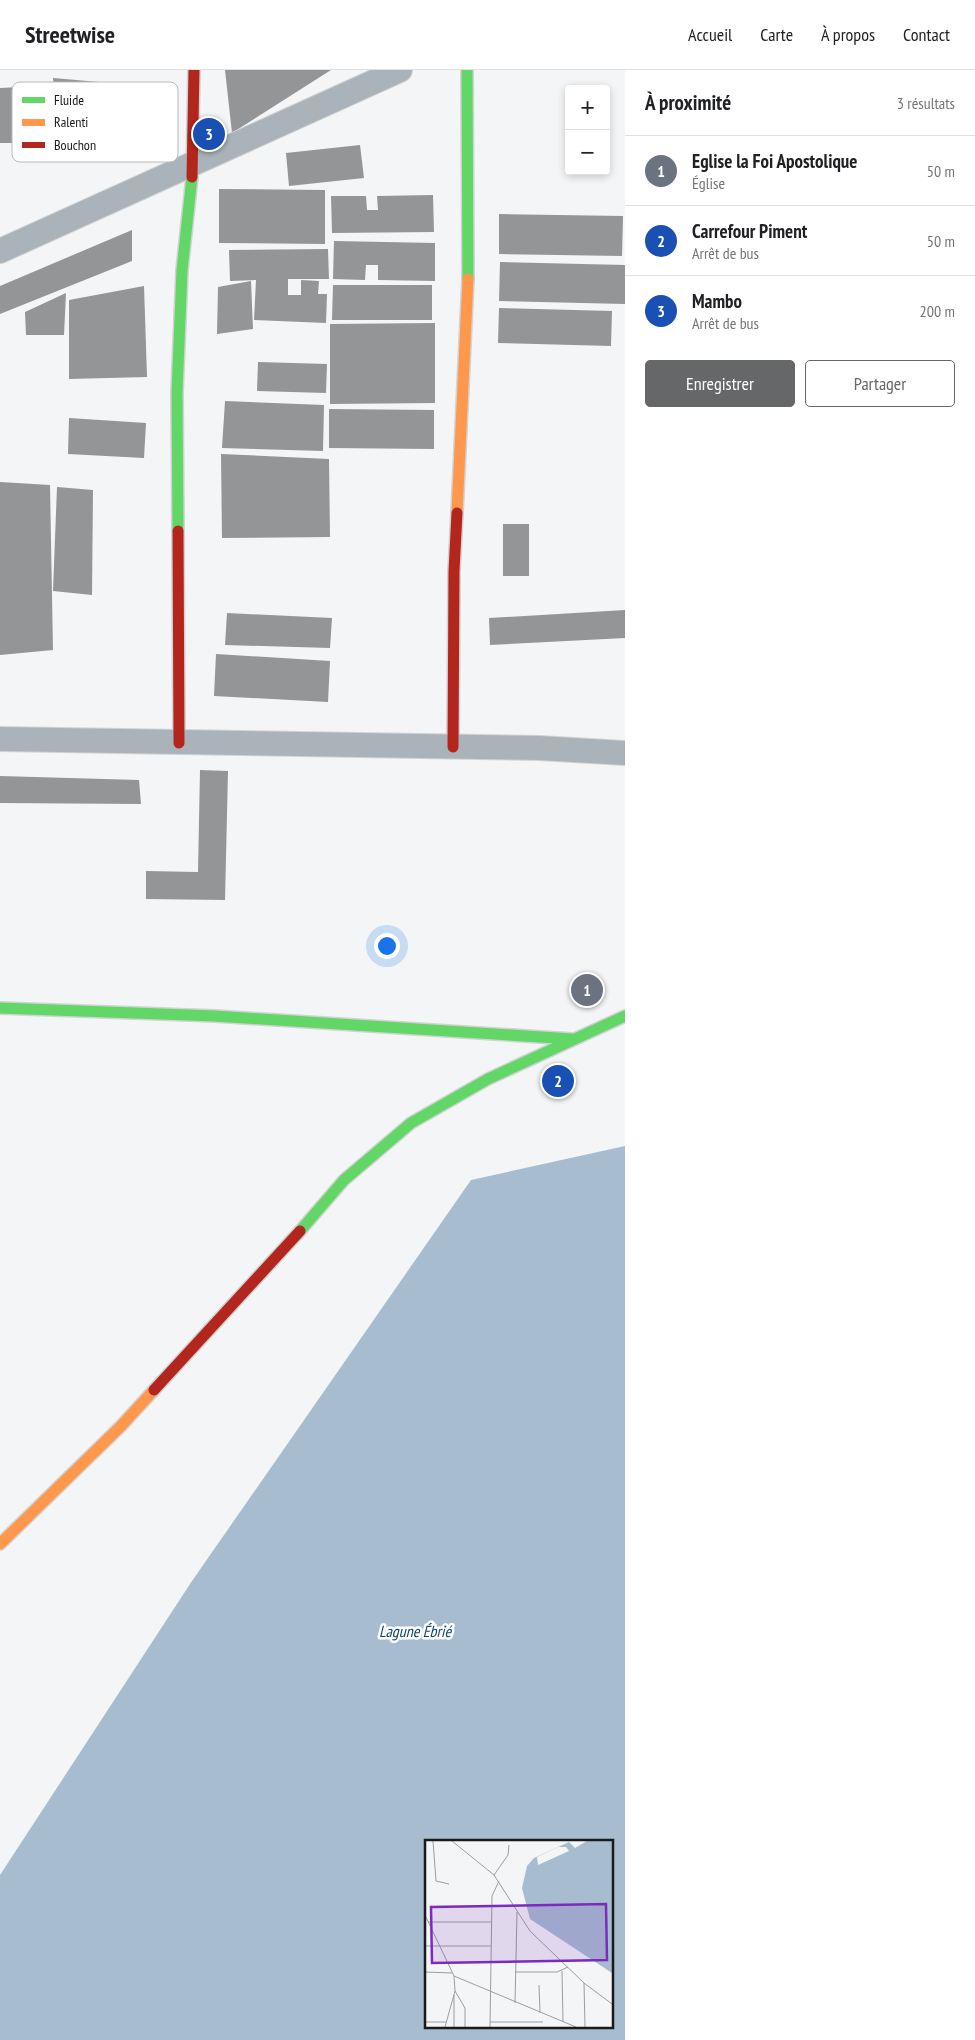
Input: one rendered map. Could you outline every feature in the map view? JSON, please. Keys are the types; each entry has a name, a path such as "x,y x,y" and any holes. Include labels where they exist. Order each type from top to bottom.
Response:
{"street":[{"path":"180,743 177,392 182,270 193,164 194,70"},
{"path":"0,251 400,70"},
{"path":"453,747 454,571 468,306 467,70"},
{"path":"0,739 539,748 625,753"},
{"path":"0,1008 180,1013 576,1039"},
{"path":"0,1544 121,1426 344,1180 411,1124 488,1080 625,1016"}],"water":[{"name":"Lagune Ébrié","path":"625,1146 625,2040 0,2040 0,1875 192,1581 471,1180"}],"building":[{"path":"225,70 331,70 232,133"},
{"path":"53,78 99,82 53,82"},
{"path":"12,87 12,143 0,143 0,88"},
{"path":"360,145 364,178 289,186 286,153"},
{"path":"219,189 325,190 325,244 219,243"},
{"path":"433,195 434,232 332,233 331,196 366,196 367,210 378,210 377,196"},
{"path":"499,214 623,216 622,256 499,254"},
{"path":"132,230 132,261 0,314 0,286"},
{"path":"334,241 435,243 435,281 378,280 378,265 366,265 365,280 333,279"},
{"path":"328,249 329,279 288,279 288,295 301,295 301,280 319,281 318,294 327,294 326,323 254,320 256,280 230,281 229,250"},
{"path":"500,262 625,265 625,304 499,301"},
{"path":"251,281 253,329 217,334 218,287"},
{"path":"333,285 432,285 432,320 332,320"},
{"path":"144,286 147,377 69,379 69,300"},
{"path":"66,293 64,335 26,335 25,312"},
{"path":"499,308 612,311 611,346 498,343"},
{"path":"435,323 435,403 330,404 330,324"},
{"path":"258,362 327,364 326,393 257,391"},
{"path":"225,401 324,405 323,451 222,448"},
{"path":"329,409 434,410 434,449 329,448"},
{"path":"69,418 146,423 144,458 68,454"},
{"path":"221,454 329,459 330,537 222,538"},
{"path":"0,482 50,485 53,650 0,655"},
{"path":"57,487 93,490 92,595 53,591"},
{"path":"503,524 529,524 529,576 503,576"},
{"path":"625,610 625,638 490,645 489,618"},
{"path":"227,613 332,618 330,648 225,645"},
{"path":"216,654 330,661 328,702 214,696"},
{"path":"200,770 228,771 225,900 146,899 146,871 198,872"},
{"path":"0,776 139,780 141,804 0,803"}],"traffic: fast":[{"path":"467,70 468,279"},
{"path":"178,531 177,392 182,270 192,177"},
{"path":"0,1008 215,1016 572,1039"},
{"path":"300,1231 344,1180 411,1123 488,1079 625,1016"}],"traffic: slow":[{"path":"457,513 468,279"},
{"path":"0,1544 121,1426 154,1390"}],"traffic: jam":[{"path":"192,177 194,70"},
{"path":"453,747 454,571 457,513"},
{"path":"178,531 179,743"},
{"path":"154,1390 300,1231"}],"place":[{"name":"Mambo","path":"209,134"},
{"name":"Eglise la Foi Apostolique","path":"587,990"},
{"name":"Carrefour Piment","path":"558,1081"}]}
